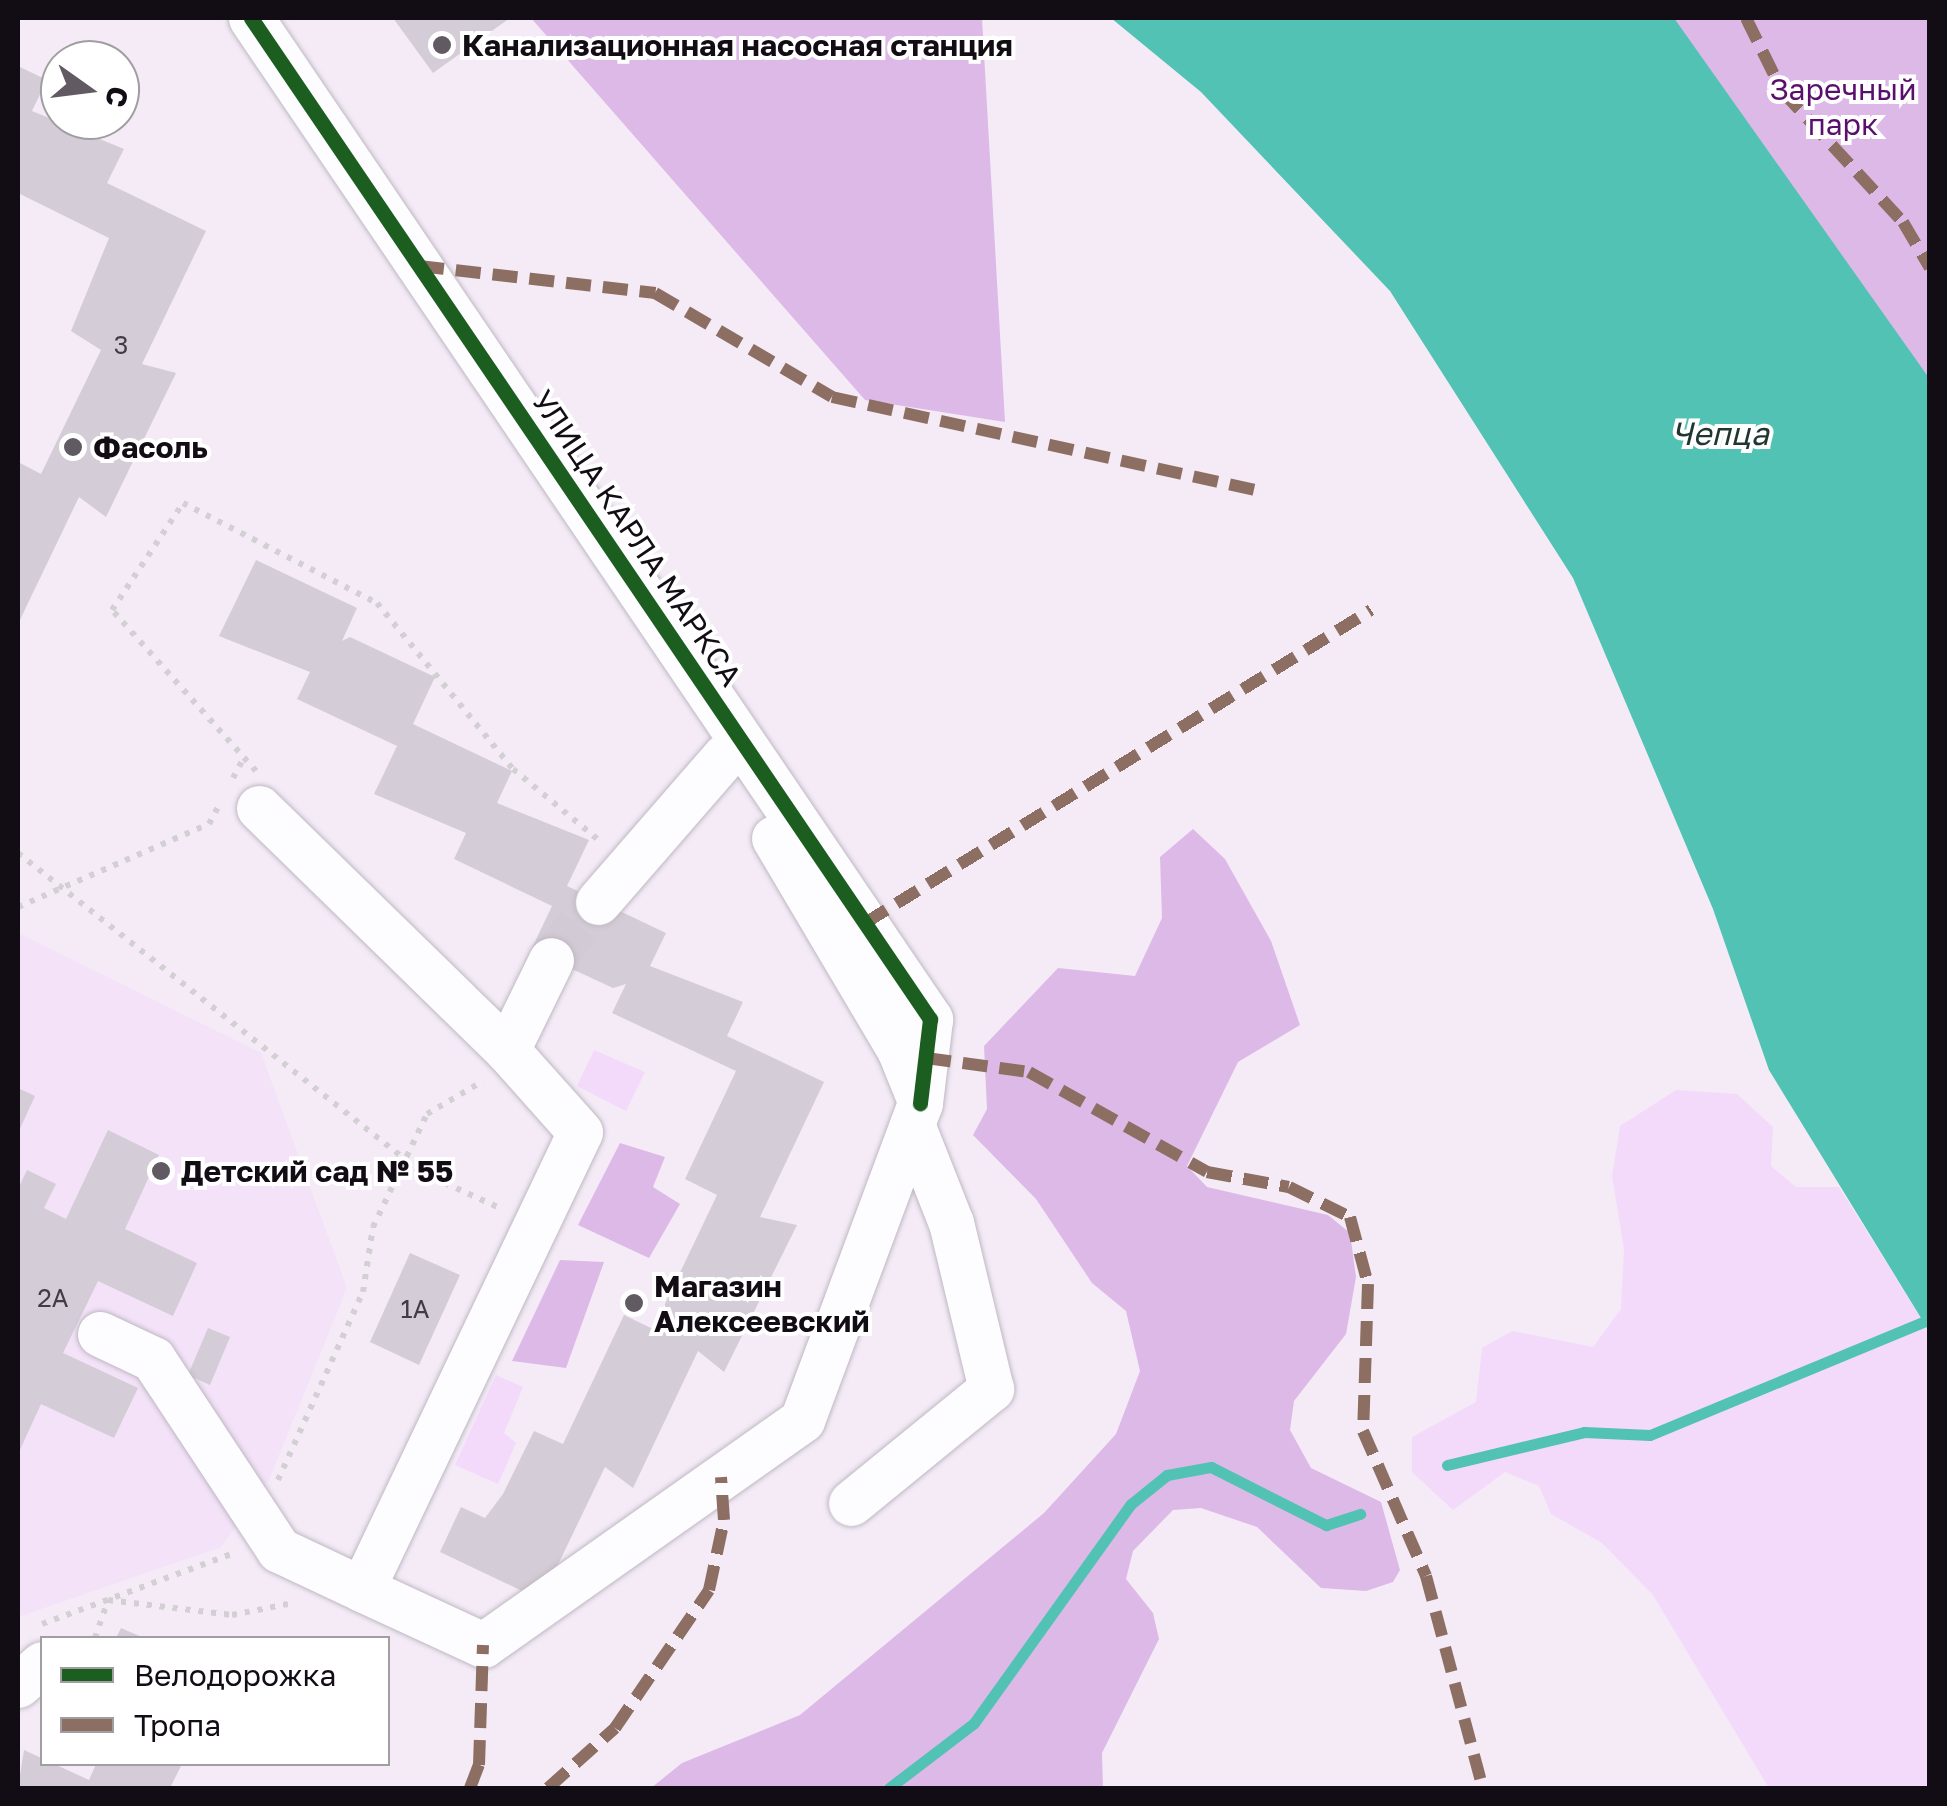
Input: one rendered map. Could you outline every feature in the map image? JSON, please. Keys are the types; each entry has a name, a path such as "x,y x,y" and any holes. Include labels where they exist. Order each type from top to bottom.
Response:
{"street":[{"name":"УЛИЦА КАРЛА МАРКСА","path":"220,18 725,756 899,1050 916,1114"},
{"name":"УЛИЦА КАРЛА МАРКСА","path":"251,18 930,1019 916,1114"},
{"path":"598,902 725,756"},
{"path":"259,808 506,1050 580,1132 362,1590"},
{"path":"506,1050 551,960"},
{"path":"851,1503 991,1389 951,1223 916,1114"},
{"path":"100,1334 153,1359 279,1550 482,1646 802,1420 916,1114"},
{"path":"18,1685 39,1645"}],"path":[{"path":"18,907 209,824 244,757"},
{"path":"18,853 406,1159 536,1222"},
{"path":"53,1636 108,1600 236,1552 364,1292 374,1227 427,1114 487,1078 506,1050"},
{"path":"108,1600 232,1615 362,1590"},
{"path":"96,1636 108,1600"}],"shaded area":[{"name":"Детский сад № 55","path":"18,933 261,1053 347,1288 268,1482 221,1547 18,1617"},
{"path":"594,1050 645,1072 626,1111 577,1086"},
{"path":"1676,1090 1737,1094 1773,1127 1771,1166 1796,1187 1839,1187 1929,1331 1929,1788 1769,1788 1653,1595 1602,1543 1551,1514 1539,1486 1505,1472 1453,1510 1412,1472 1412,1437 1476,1402 1482,1348 1512,1331 1593,1347 1621,1309 1624,1249 1612,1176 1620,1126"},
{"path":"496,1375 523,1387 504,1433 516,1443 498,1484 455,1465"}],"green space":[{"path":"531,18 982,18 1005,422 865,400"},
{"name":"Заречный парк","path":"1551,18 1929,18 1929,583"},
{"path":"1193,829 1225,859 1271,941 1300,1025 1238,1062 1187,1166 1207,1187 1328,1215 1350,1233 1356,1277 1346,1334 1294,1401 1290,1430 1311,1468 1381,1502 1400,1570 1393,1582 1366,1591 1321,1588 1257,1527 1201,1508 1173,1510 1133,1551 1126,1579 1153,1613 1159,1639 1102,1753 1103,1788 651,1788 682,1763 800,1715 1044,1513 1116,1434 1140,1371 1126,1311 1092,1283 1036,1199 973,1135 987,1109 984,1046 1058,968 1135,976 1162,918 1160,857"},
{"path":"620,1143 665,1157 653,1187 680,1204 649,1258 578,1225"},
{"path":"560,1260 604,1262 566,1368 512,1361"}],"water":[{"name":"Чепца","path":"1111,18 1674,18 1929,378 1929,1331 1769,1070 1713,909 1573,578 1390,291 1201,92"}],"building":[{"name":"Канализационная насосная станция","path":"393,18 510,18 433,73"},
{"path":"18,66 40,77 40,94 32,111 40,114 40,140 102,140 124,149 107,183 206,231 142,364 176,373 106,517 79,497 18,624 18,462 41,474 101,350 71,331 109,238 18,193"},
{"path":"256,560 357,608 342,641 350,637 435,677 413,724 512,771 497,803 589,840 567,886 666,933 650,966 743,1002 727,1036 824,1082 760,1217 797,1225 724,1372 698,1351 633,1488 605,1467 541,1600 440,1552 461,1507 485,1518 503,1494 534,1431 563,1444 624,1315 653,1329 717,1195 685,1179 736,1071 612,1013 626,984 613,988 531,950 552,906 454,859 466,833 374,794 397,746 297,699 310,672 219,636"},
{"path":"18,1088 35,1096 18,1133"},
{"path":"108,1130 159,1155 125,1229 197,1263 173,1316 98,1281 63,1353 138,1388 114,1438 41,1404 18,1454 18,1189 27,1170 56,1184 44,1208 66,1219"},
{"path":"410,1253 460,1275 419,1365 370,1342"},
{"path":"208,1328 230,1337 210,1385 188,1375"},
{"path":"121,1628 139,1636 117,1636"},
{"path":"24,1750 40,1757 40,1766 59,1766 89,1780 95,1766 181,1766 170,1788 18,1788"}],"waterway":[{"path":"1447,1465 1584,1432 1650,1435 1930,1319"},
{"path":"889,1788 974,1723 1131,1504 1167,1475 1211,1467 1326,1525 1360,1514"}],"tunnel":[{"path":"551,960 598,902"}],"marked path":[{"path":"1746,18 1782,91 1903,222 1930,268"},
{"path":"419,266 655,293 832,397 1264,492"},
{"path":"865,923 1371,610"},
{"path":"926,1058 1029,1072 1207,1172 1289,1187 1350,1217 1368,1284 1363,1431 1426,1576 1483,1788"},
{"path":"548,1788 615,1728 709,1590 724,1520 721,1477"},
{"path":"470,1788 479,1765 483,1645"}],"cycle path":[{"path":"251,18 930,1019 920,1103"}],"place":[{"name":"Канализационная насосная станция","path":"442,45"},
{"name":"Фасоль","path":"73,447"},
{"name":"Детский сад № 55","path":"161,1171"},
{"name":"Магазин Алексеевский","path":"634,1303"}]}
